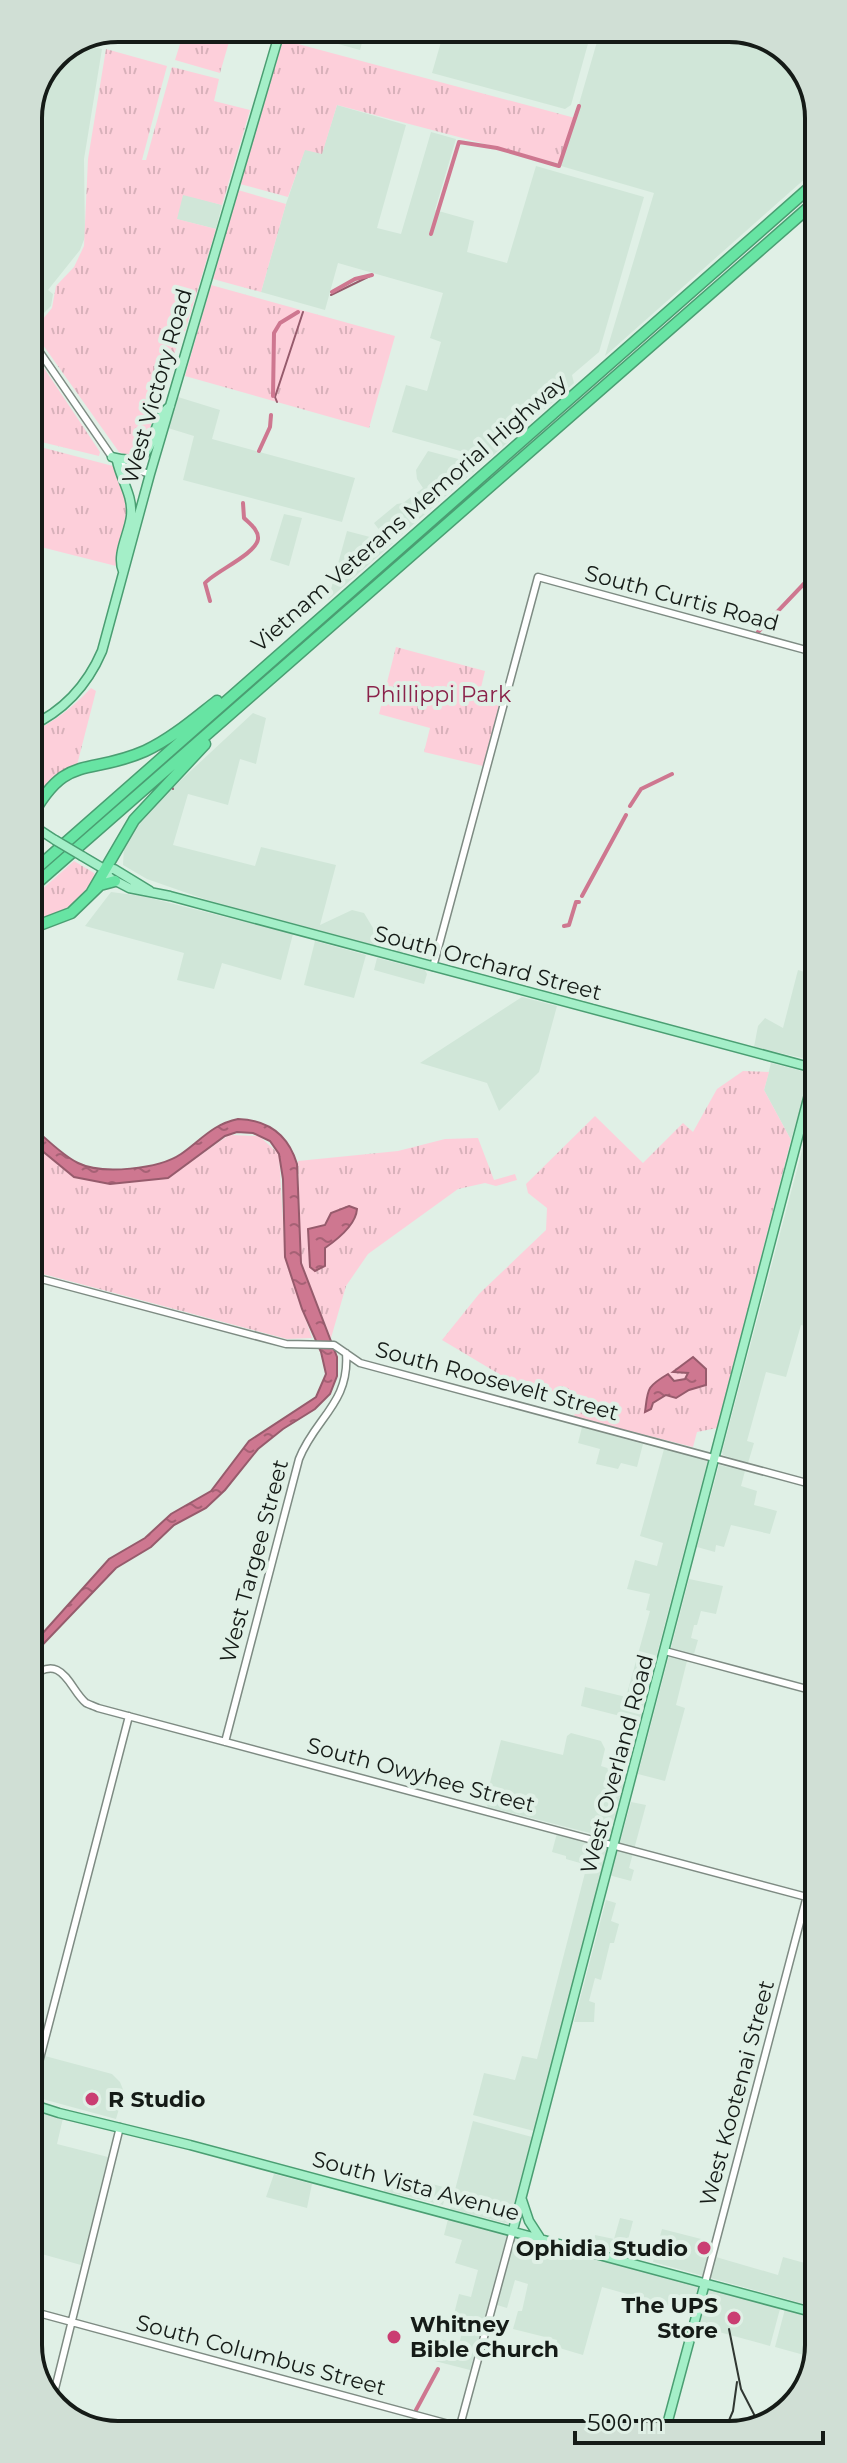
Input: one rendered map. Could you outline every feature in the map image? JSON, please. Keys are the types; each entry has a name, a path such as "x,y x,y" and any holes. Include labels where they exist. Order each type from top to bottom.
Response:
{"highway":[{"name":"Vietnam Veterans Memorial Highway","path":"42,864 805,192"},
{"name":"Vietnam Veterans Memorial Highway","path":"42,879 805,211"},
{"path":"42,800 59,778 78,769 123,759 158,745 276,657"},
{"path":"92,892 134,820 245,702"},
{"path":"42,924 71,913 92,892 106,882 115,881"}],"main road":[{"name":"West Victory Road","path":"42,719 67,703 89,678 102,651 150,474 277,42"},
{"path":"124,572 119,562 131,507 127,485 115,459 141,457 152,442 160,417 170,406"},
{"name":"South Orchard Street","path":"42,831 104,869 114,869 150,891 805,1064"},
{"name":"South Orchard Street","path":"104,869 115,881 142,892 150,891"},
{"name":"West Overland Road","path":"513,2230 805,1118"},
{"name":"South Vista Avenue","path":"42,2106 58,2107 120,2127 805,2310"},
{"path":"522,2197 529,2221 541,2238"},
{"name":"West Kootenai Street","path":"668,2421 705,2283"}],"street":[{"path":"42,355 115,459 129,468 150,474"},
{"name":"South Curtis Road","path":"433,967 538,577 805,650"},
{"name":"South Roosevelt Street","path":"42,1279 286,1344 334,1345 354,1361 805,1482"},
{"name":"West Targee Street","path":"225,1742 299,1459 341,1393 346,1353"},
{"path":"665,1651 805,1689"},
{"name":"South Owyhee Street","path":"42,1671 49,1669 69,1678 87,1704 805,1896"},
{"path":"42,2051 129,1716"},
{"name":"West Kootenai Street","path":"705,2283 805,1905"},
{"path":"55,2388 120,2127"},
{"name":"West Overland Road","path":"460,2421 513,2230"},
{"name":"South Columbus Street","path":"42,2314 426,2421"}],"shaded area":[{"path":"331,42 362,42 360,50"},
{"path":"441,42 588,42 571,105 565,109 432,73"},
{"path":"597,42 734,42 748,45 779,61 799,89 805,118 805,179 605,356 654,193 561,166"},
{"path":"93,47 102,49 84,159 85,237 80,250 48,290 53,294 51,306 42,315 43,103 64,64"},
{"path":"337,105 406,125 377,228 401,234 431,132 456,139 435,210 474,221 467,252 507,263 536,166 644,197 599,352 572,375 574,383 489,459 392,432 406,385 427,391 441,342 430,338 443,293 338,263 325,310 261,292 305,149 322,153"},
{"path":"183,194 222,205 216,229 176,219"},
{"path":"178,397 220,410 212,439 355,478 342,522 183,480 194,436 168,428"},
{"path":"428,451 481,465 400,536 380,531 374,523 423,488 416,470"},
{"path":"284,514 302,518 289,566 270,560"},
{"path":"347,531 393,543 328,600"},
{"path":"253,713 266,718 256,764 240,759 228,805 188,794 173,845 255,866 261,847 336,865 320,925 352,910 364,913 382,943 381,947 207,900 147,879 123,865 124,847 139,819"},
{"path":"111,892 142,896 293,934 281,980 222,963 214,989 177,980 184,953 85,926"},
{"path":"402,932 436,941 431,958 397,951"},
{"path":"315,941 366,955 354,998 304,985"},
{"path":"377,958 425,970 424,984 374,970"},
{"path":"798,970 805,972 805,1059 754,1047 758,1026 765,1018 783,1028"},
{"path":"522,997 557,1006 539,1072 499,1111 487,1083 420,1063"},
{"path":"771,1063 805,1072 805,1092 791,1140 764,1090"},
{"path":"805,1139 805,1326 801,1325 786,1377 766,1372 747,1441 754,1443 748,1463 722,1452"},
{"path":"582,1427 643,1444 637,1467 621,1463 618,1469 596,1464 600,1449 578,1443"},
{"path":"664,1449 708,1460 633,1745 618,1741 624,1717 581,1706 585,1687 626,1697 650,1611 646,1610 650,1594 627,1589 635,1560 657,1566 663,1543 640,1536"},
{"path":"719,1465 745,1471 741,1486 757,1491 754,1505 777,1511 770,1534 731,1525 724,1547 716,1545 715,1552 697,1547"},
{"path":"689,1579 723,1586 716,1614 701,1611 697,1625 694,1625 691,1638 698,1640 694,1654 689,1653 676,1705 685,1708 665,1781 638,1774"},
{"path":"571,1733 601,1741 605,1749 601,1766 626,1774 609,1838 488,1807 485,1802 501,1740 563,1755 567,1736"},
{"path":"631,1802 646,1805 629,1868 634,1870 631,1881 601,1873 534,2131 473,2115 484,2073 515,2080 522,2056 537,2059 587,1865 552,1852 557,1833 618,1849"},
{"path":"606,1900 616,1903 611,1921 619,1924 614,1943 610,1943 601,1980 595,1978 589,2001 595,2003 594,2022 574,2022"},
{"path":"45,2056 112,2074 124,2092 116,2119 42,2099"},
{"path":"42,2111 63,2118 57,2144 108,2157 81,2265 42,2254"},
{"path":"473,2121 532,2137 509,2224 450,2209"},
{"path":"387,2172 447,2188 443,2205 384,2191"},
{"path":"274,2174 312,2184 307,2208 266,2197"},
{"path":"620,2218 633,2221 624,2255 594,2247 595,2235 614,2239"},
{"path":"448,2219 507,2235 470,2370 427,2359 433,2337 459,2344 466,2317 454,2314 459,2294 471,2297 478,2270 455,2263 462,2240 444,2235"},
{"path":"662,2229 713,2242 709,2255 778,2275 783,2257 805,2263 805,2304 653,2262"},
{"path":"515,2236 703,2285 697,2303 680,2298 677,2308 602,2287 583,2355 556,2347 557,2340 513,2329 518,2311 522,2311 528,2284 515,2280 507,2308 497,2305"},
{"path":"707,2288 780,2309 770,2346 697,2326"},
{"path":"785,2309 805,2315 804,2355 775,2347"}],"green space":[{"path":"181,42 229,42 220,73 175,60"},
{"path":"282,42 575,118 561,164 337,105 322,154 305,150 288,197 240,184"},
{"path":"106,49 167,66 142,160 146,160 172,67 219,79 214,101 250,110 222,205 183,195 177,219 216,229 185,331 181,334 146,440 140,448 127,455 119,452 42,344 42,320 52,308 56,286 74,267 84,246 88,159"},
{"path":"238,190 286,204 261,292 213,279"},
{"path":"211,285 395,336 369,428 185,376"},
{"path":"42,365 100,452 99,456 42,442"},
{"path":"42,447 113,466 128,504 124,538 116,566 42,547"},
{"name":"Phillippi Park","path":"396,647 485,671 478,700 500,706 483,766 424,752 430,728 379,714"},
{"path":"91,688 96,691 77,765 55,776 42,792 42,728"},
{"path":"74,861 95,876 75,902 42,918 42,889"},
{"path":"743,1071 769,1072 764,1090 791,1140 717,1428 697,1432 693,1447 574,1417 578,1399 504,1377 442,1340 479,1294 546,1230 547,1208 528,1193 526,1184 595,1116 643,1163 683,1123 693,1132 717,1089"},
{"path":"229,1135 259,1136 279,1154 285,1257 312,1338 287,1339 42,1273 42,1151 73,1177 168,1178"},
{"path":"478,1138 494,1180 515,1174 517,1180 496,1186 485,1183 458,1189 368,1254 346,1286 331,1338 301,1263 298,1161 398,1151 445,1139"}],"water":[{"path":"249,1120 267,1126 282,1137 293,1153 297,1164 301,1263 337,1357 337,1376 330,1394 315,1409 258,1449 206,1508 174,1525 151,1547 116,1568 42,1645 42,1634 109,1559 145,1538 171,1514 211,1491 249,1441 316,1397 326,1374 321,1352 302,1309 285,1257 283,1179 279,1154 270,1141 253,1133 237,1132 225,1136 168,1178 110,1184 74,1177 42,1151 42,1135 71,1159 88,1167 145,1167 181,1154 229,1121"},
{"path":"349,1206 357,1209 353,1221 341,1236 325,1248 325,1266 315,1271 310,1267 308,1229 325,1225 331,1213"},
{"path":"693,1357 706,1369 706,1385 676,1398 666,1395 645,1412 652,1386 668,1374 674,1381 685,1379 688,1373 673,1372"}],"waterway":[{"path":"431,234 459,142 497,148 559,166 579,106"},
{"path":"331,295 372,275"},
{"path":"332,292 355,279 372,275"},
{"path":"273,396 274,333 280,323 298,312"},
{"path":"277,402 275,397 303,312"},
{"path":"259,451 270,427 271,415"},
{"path":"136,454 142,450"},
{"path":"210,601 205,583 256,545 258,536 244,518 243,503"},
{"path":"758,632 805,583"},
{"path":"630,806 641,789 672,774"},
{"path":"582,896 626,815"},
{"path":"564,926 569,925 576,902 579,902"},
{"path":"416,2410 438,2369"}],"railway":[{"path":"729,2329 741,2389 755,2416"},
{"path":"729,2421 737,2382"}],"place":[{"name":"R Studio","path":"92,2099"},
{"name":"Ophidia Studio","path":"704,2248"},
{"name":"The UPS Store","path":"734,2318"},
{"name":"Whitney Bible Church","path":"394,2337"}]}
